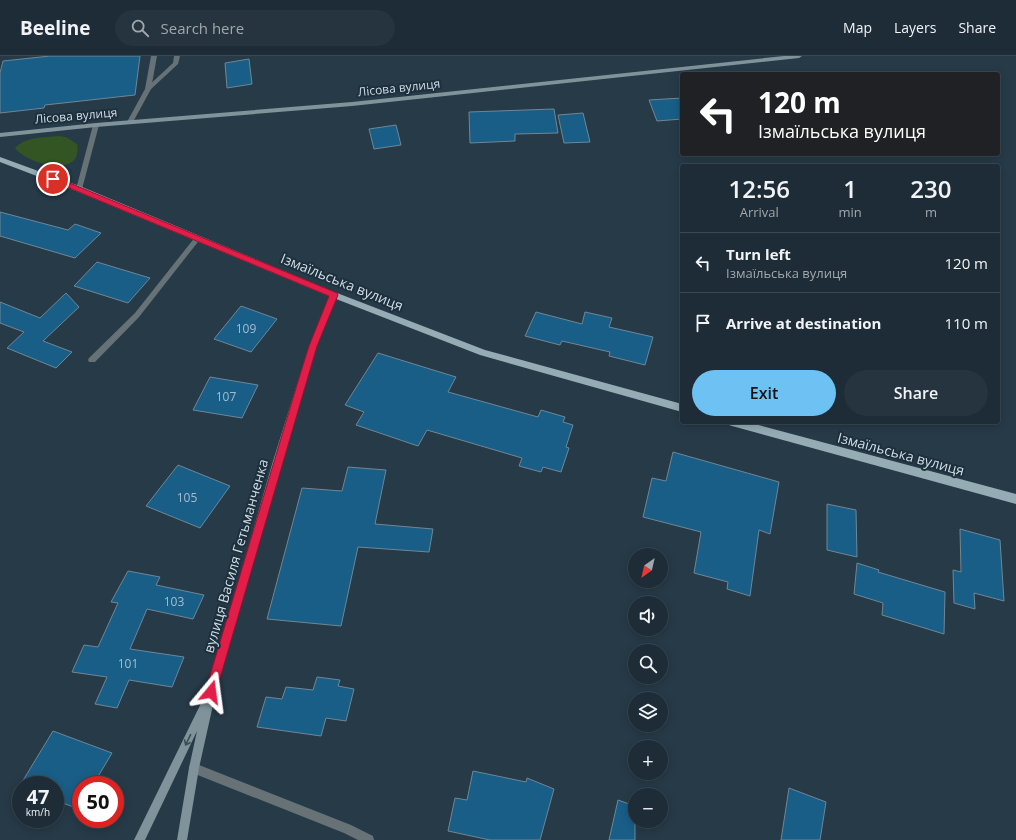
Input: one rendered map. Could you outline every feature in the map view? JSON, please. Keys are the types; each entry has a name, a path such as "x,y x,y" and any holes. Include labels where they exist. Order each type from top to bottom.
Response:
{"main road":[{"name":"Ізмаїльська вулиця","path":"0,159 79,189 334,295 483,353 680,407"},
{"name":"Ізмаїльська вулиця","path":"739,424 1016,499"}],"street":[{"path":"130,122 148,89 154,56"},
{"path":"148,89 176,63 177,56"},
{"name":"Лісова вулиця","path":"0,135 130,122 352,104 799,56"},
{"path":"79,189 96,125"},
{"path":"92,360 137,316 198,238"},
{"name":"вулиця Василя Гетьманченка","path":"139,840 211,692 304,375 313,346 334,295"},
{"path":"182,840 194,768 211,692"},
{"path":"194,768 347,829 369,840"}],"green space":[{"path":"59,136 66,137 77,144 77,155 72,162 64,165 53,166 42,163 21,154 15,148 30,139"}],"building":[{"path":"50,56 140,56 135,95 45,105 44,108 0,113 0,73 3,61"},
{"path":"249,59 252,84 227,88 225,63"},
{"path":"680,98 680,119 657,121 649,100"},
{"path":"554,109 558,133 515,134 515,141 470,143 469,112"},
{"path":"583,113 590,142 564,143 558,115"},
{"path":"396,125 401,145 374,149 369,129"},
{"path":"0,212 68,230 75,224 101,233 75,258 0,236"},
{"path":"97,262 150,278 128,303 74,286"},
{"path":"66,293 79,307 43,341 72,352 56,368 7,348 24,332 0,323 0,302 40,318"},
{"path":"241,306 277,319 251,352 214,339"},
{"path":"536,312 582,324 585,312 612,318 609,327 653,337 645,365 609,356 610,352 562,341 560,345 525,336"},
{"path":"378,353 456,377 448,392 538,417 541,410 565,417 563,422 573,425 566,447 569,448 561,472 543,467 541,472 519,466 522,458 427,430 418,446 356,425 364,412 345,405"},
{"path":"210,377 258,385 242,418 193,410"},
{"path":"673,452 779,482 770,534 759,530 750,596 727,589 728,582 694,573 701,532 643,517 652,478 666,481"},
{"path":"178,465 230,486 200,528 146,506"},
{"path":"348,467 386,470 375,524 433,529 429,552 358,547 341,626 267,619 302,488 342,491"},
{"path":"827,504 856,510 857,557 827,550"},
{"path":"960,529 1000,540 1004,601 974,593 975,609 954,603 953,570 961,572"},
{"path":"857,563 879,570 878,572 945,592 944,634 882,615 883,603 854,594"},
{"path":"128,571 160,577 156,585 204,595 193,619 147,609 130,649 184,657 172,687 129,680 117,708 95,704 107,677 72,672 84,645 98,647 118,603 111,602"},
{"path":"317,677 340,680 338,686 354,689 346,721 326,718 321,736 257,727 266,697 282,699 286,687 313,690"},
{"path":"53,731 112,753 98,776 72,776 72,807 64,803 64,776 26,776"},
{"path":"473,771 526,782 527,778 554,789 540,840 490,840 448,831 455,798 467,800"},
{"path":"789,788 826,802 820,840 781,840"},
{"path":"618,800 628,804 628,828 635,828 635,840 609,840"}],"route":[{"path":"53,179 334,295 313,346 277,461 211,692"}]}
